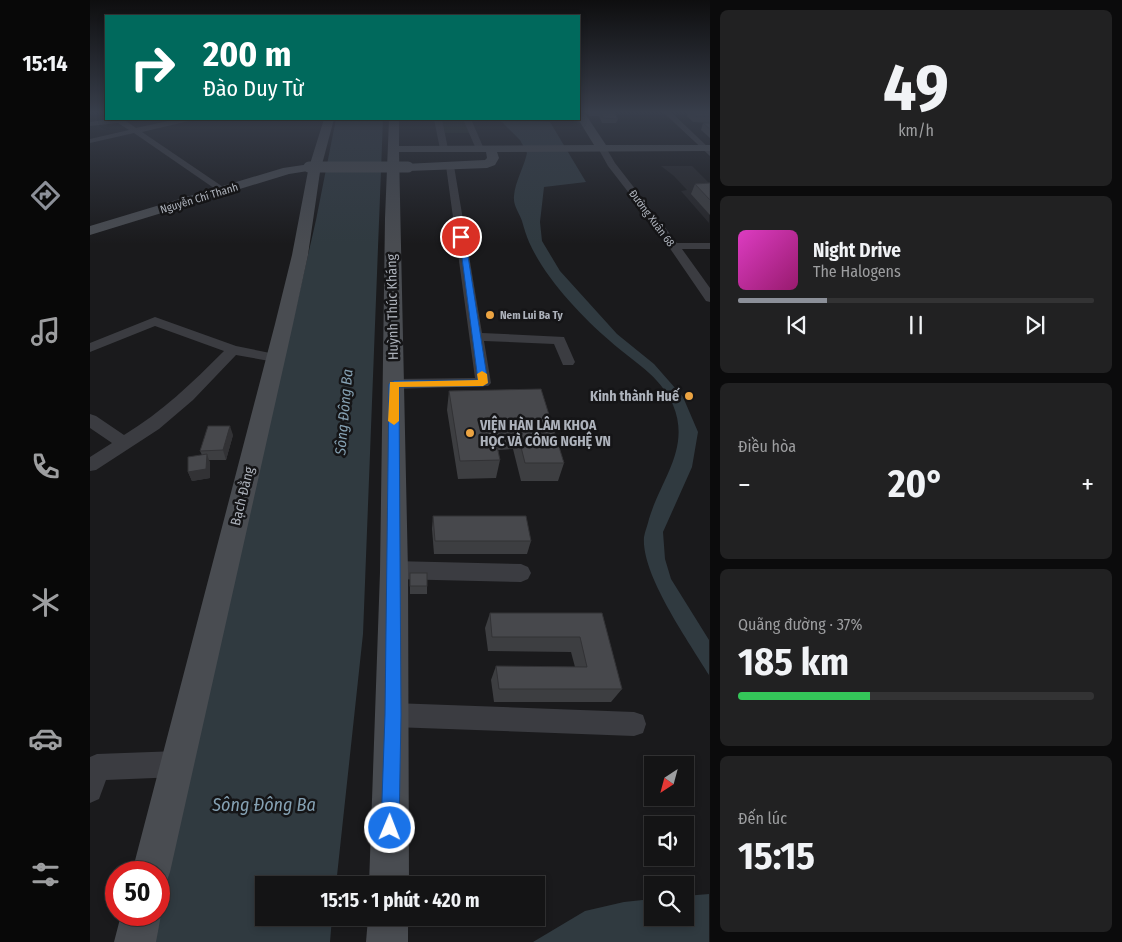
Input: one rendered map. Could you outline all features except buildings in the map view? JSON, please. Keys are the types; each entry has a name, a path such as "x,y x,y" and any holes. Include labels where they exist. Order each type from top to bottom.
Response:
{"street":[{"path":"172,156 224,191"},
{"name":"Bạch Đằng","path":"154,861 276,358 300,255 314,172 319,156"},
{"path":"400,158 410,156"},
{"path":"400,158 450,166 487,164 491,162 493,158 491,156"},
{"name":"Đường Xuân 68","path":"606,156 674,246 710,298"},
{"name":"Nguyễn Chí Thanh","path":"90,231 287,171 400,158"},
{"name":"Huỳnh Thúc Kháng","path":"389,876 393,715 394,384 391,269 400,158"},
{"path":"394,384 483,383 478,338 450,166"},
{"path":"674,246 710,246"},
{"path":"90,348 155,322 233,350 276,358"},
{"path":"478,338 559,340 568,362"},
{"path":"90,465 153,425 188,396 233,350"},
{"path":"90,420 124,443"},
{"path":"393,570 521,573"},
{"path":"393,715 634,724"},
{"path":"90,790 97,767 178,764"},
{"path":"134,942 138,926"},
{"path":"387,942 388,926"}],"shaded area":[{"path":"661,166 692,166 709,183 709,223 681,191 687,190"}],"water":[{"name":"Sông Đông Ba","path":"329,156 382,156 363,634 337,876 255,876 255,926 331,926 330,942 150,942 155,926 170,926 169,861 316,220"},
{"path":"526,156 570,156 586,182 544,187 540,222 542,241 560,271 617,334 654,364 683,397 698,432 692,467 663,532 665,559 671,579 709,640 709,675 658,589 645,553 644,537 649,519 672,463 679,435 678,421 673,405 661,385 587,320 544,269 528,239 515,206 516,185"},
{"path":"709,894 709,942 533,942 585,911 624,902 644,900 644,926 694,926 694,895"}],"slow traffic":[{"path":"394,421 394,384 483,383 482,374"}],"place":[{"name":"Nem Lui Ba Ty","path":"490,315"},
{"name":"Kinh thành Huế","path":"689,396"},
{"name":"VIỆN HÀN LÂM KHOA HỌC VÀ CÔNG NGHỆ VN","path":"470,433"}],"route":[{"path":"390,828 393,715 394,384 483,383 478,338 461,237"}]}
